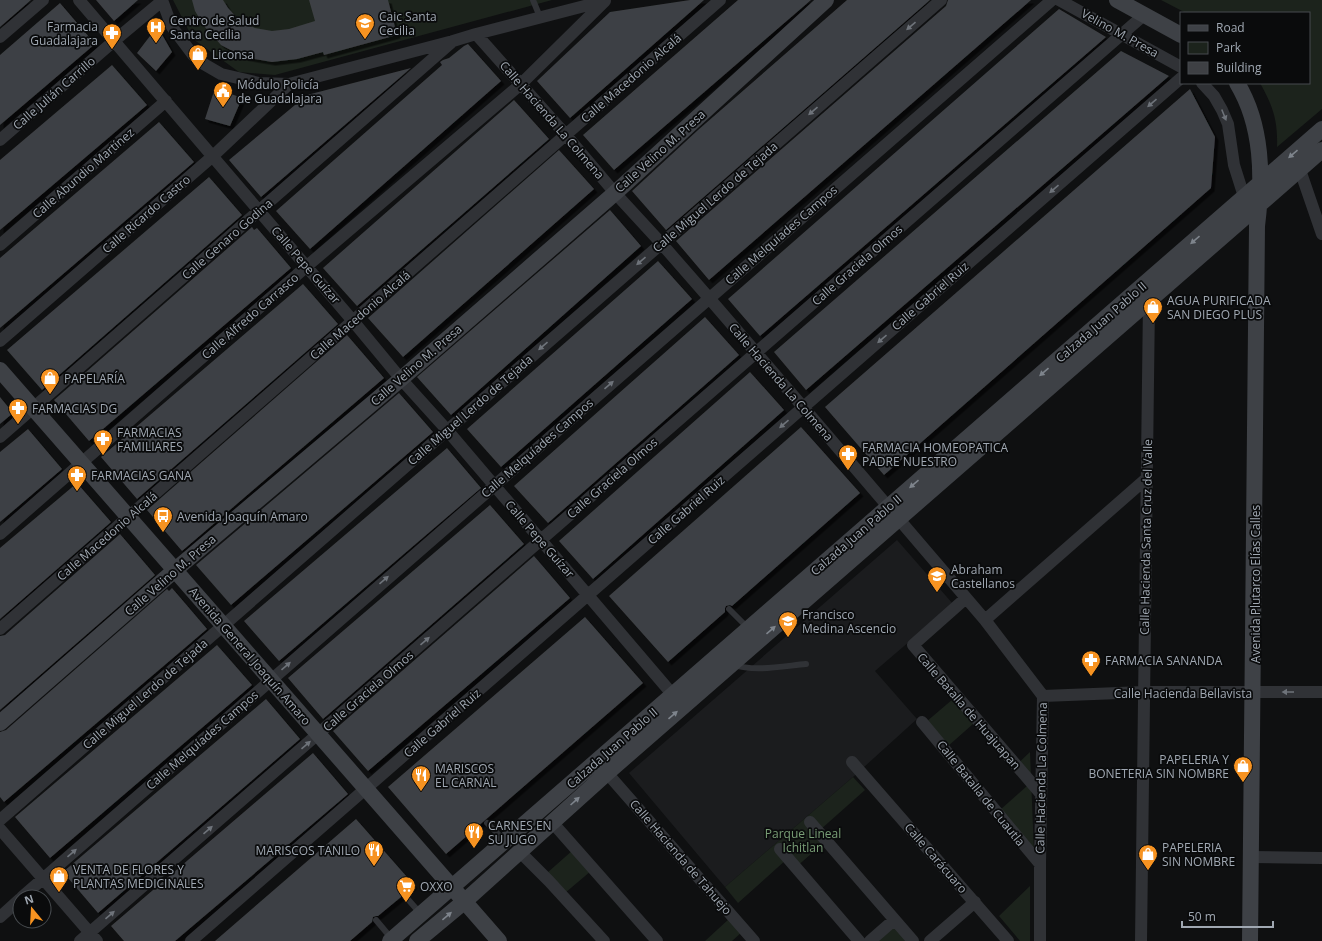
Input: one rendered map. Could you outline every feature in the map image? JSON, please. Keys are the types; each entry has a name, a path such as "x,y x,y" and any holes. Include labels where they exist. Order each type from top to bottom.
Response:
{"street":[{"path":"0,37 43,0"},
{"name":"Calle Pepe Guízar","path":"80,0 307,266 401,379 447,430 673,695"},
{"path":"162,0 172,27 202,63 221,74 258,83 289,84 606,0"},
{"name":"Calle Julián Carrillo","path":"0,140 162,0"},
{"name":"Calle Alfredo Carrasco","path":"0,534 307,266 521,84 606,0"},
{"name":"Calle Macedonio Alcalá","path":"0,629 720,0"},
{"name":"Calle Velino M. Presa","path":"0,723 175,570 401,379 615,193 826,0"},
{"name":"Calle Miguel Lerdo de Tejada","path":"0,820 941,0"},
{"name":"Calle Melquíades Campos","path":"31,889 1052,0"},
{"name":"Velino M. Presa","path":"1059,0 1180,66"},
{"path":"1117,0 1180,34"},
{"name":"Calle Graciela Olmos","path":"80,941 94,937 318,734 1144,15"},
{"name":"Calle Hacienda La Colmena","path":"476,34 709,298 894,513 985,620 1043,696 1040,941"},
{"name":"Calle Genaro Godina","path":"0,437 454,41"},
{"name":"Calle Gabriel Ruiz","path":"191,941 1180,79"},
{"name":"Calle Ricardo Castro","path":"0,341 213,156 289,84"},
{"path":"1203,84 1214,96 1228,124 1234,165 1244,197"},
{"name":"Avenida Plutarco Elías Calles","path":"1239,84 1252,115 1258,140 1260,182 1256,214 1254,692 1250,941"},
{"name":"Calle Abundio Martínez","path":"0,245 166,101"},
{"name":"Calzada Juan Pablo II","path":"417,941 465,901 607,773 732,664 894,513 1260,182 1322,129"},
{"name":"Calzada Juan Pablo II","path":"391,940 748,629 894,513 1256,214 1322,150"},
{"path":"1300,170 1322,234"},
{"name":"Avenida Plutarco Elías Calles","path":"1244,197 1256,214"},
{"name":"Calle Hacienda Santa Cruz del Valle","path":"1142,941 1149,301"},
{"name":"Avenida General Joaquín Amaro","path":"0,370 499,941"},
{"path":"985,620 1147,478"},
{"name":"Calle Batalla de Huajuapan","path":"966,598 913,646 1041,794"},
{"name":"Calle Hacienda Bellavista","path":"1043,696 1144,692 1322,692"},
{"name":"Calle Batalla de Cuautla","path":"922,722 1040,864"},
{"name":"Calle Carácuaro","path":"852,762 1008,941"},
{"name":"Calle Hacienda de Tahuejo","path":"607,773 754,941"},
{"path":"552,822 657,941"},
{"path":"810,822 913,941"},
{"path":"0,829 94,937"},
{"path":"780,849 859,941"},
{"path":"520,852 604,941"},
{"path":"1252,857 1322,858"},
{"path":"930,941 975,902"},
{"name":"Calle Melquíades Campos","path":"0,917 12,906"},
{"path":"870,941 894,920"}],"lane":[{"path":"533,0 540,17"},
{"path":"729,609 748,629"},
{"path":"732,664 742,668 753,668 806,664"},
{"path":"487,823 505,841"},
{"path":"405,896 420,914"},
{"path":"376,920 391,940"}],"shaded area":[{"path":"897,540 953,604 875,671 917,719 853,777 725,887 629,773"}],"green space":[{"path":"173,0 552,0 275,75 239,72 193,39"},
{"path":"1161,0 1322,0 1322,109 1277,147 1277,129 1274,114 1260,84 1310,84 1310,12 1184,12"},
{"path":"953,699 973,724 947,747 926,722"},
{"path":"1030,752 1034,852 1000,810 1027,786 1013,768"},
{"name":"Parque Lineal Ichitlan","path":"853,777 865,790 820,830 827,840 795,868 787,859 738,903 725,887"},
{"path":"573,850 591,871 565,893 547,873"},
{"path":"1030,886 1030,941 1020,941 999,916"},
{"path":"730,918 742,932 732,941 705,941"},
{"path":"894,924 909,941 874,941"}],"building":[{"path":"0,0 31,0 0,27"},
{"path":"96,0 138,0 114,21"},
{"path":"192,0 223,0 240,21 255,28 272,31 289,29 315,21 309,0 388,0 397,35 324,55 323,52 297,59 272,62 244,57 221,45 204,26 195,11"},
{"path":"690,0 704,0 570,118 537,81 610,12"},
{"path":"738,0 811,0 614,170 583,135"},
{"path":"847,0 930,0 666,230 632,191 698,130"},
{"path":"948,0 1031,0 709,280 676,241 946,6"},
{"path":"60,3 95,44 0,125 0,55"},
{"path":"1059,9 1106,37 760,336 728,299"},
{"name":"Centro de Salud Santa Cecilia","path":"160,31 172,52 156,71 137,53 150,36"},
{"path":"468,44 501,81 310,249 276,211 442,65 440,62 449,58"},
{"path":"1121,51 1169,76 806,390 774,352"},
{"path":"112,65 147,105 0,230 0,160"},
{"path":"411,68 261,197 229,160 307,95"},
{"name":"Módulo Policía de Guadalajara","path":"215,88 242,98 230,126 205,119"},
{"path":"1190,89 1215,137 1211,188 884,475 825,407"},
{"path":"514,100 549,139 357,306 323,268"},
{"path":"159,122 194,162 0,328 0,258"},
{"path":"559,150 594,189 403,357 368,318"},
{"path":"209,177 242,215 42,390 7,350"},
{"path":"610,210 641,246 451,415 417,377"},
{"path":"252,227 254,230 257,228 291,268 89,441 54,400"},
{"path":"658,261 692,299 501,467 467,429"},
{"path":"303,284 338,324 137,499 101,457"},
{"path":"705,317 739,355 548,523 514,486"},
{"path":"347,335 384,378 182,551 147,510"},
{"path":"750,372 784,410 593,579 559,541"},
{"path":"399,393 433,432 231,605 196,565"},
{"path":"0,397 13,413 0,424"},
{"path":"801,427 860,493 732,606 726,606 725,612 668,662 609,596"},
{"path":"28,429 62,469 0,522 0,452"},
{"path":"447,448 481,488 279,661 244,621"},
{"path":"77,483 111,522 0,619 0,548"},
{"path":"490,505 524,544 323,719 288,678"},
{"path":"120,534 155,575 0,710 0,636 5,635"},
{"path":"534,556 570,598 368,771 333,731"},
{"path":"172,588 207,629 4,802 0,797 0,732 6,730 167,589 169,591"},
{"path":"585,617 643,683 446,854 388,787"},
{"path":"217,645 252,685 50,858 15,817"},
{"path":"266,699 300,739 98,913 63,872"},
{"path":"313,753 348,794 175,941 124,941 111,926"},
{"path":"356,819 414,885 407,892 402,892 401,897 378,916 373,917 372,922 350,941 215,941"}],"place":[{"name":"Caic Santa Cecilia","path":"365,40"},
{"name":"Centro de Salud Santa Cecilia","path":"156,44"},
{"name":"Farmacia Guadalajara","path":"112,50"},
{"name":"Liconsa","path":"198,71"},
{"name":"Módulo Policía de Guadalajara","path":"223,108"},
{"name":"AGUA PURIFICADA SAN DIEGO PLUS","path":"1153,324"},
{"name":"PAPELARÍA","path":"50,395"},
{"name":"FARMACIAS DG","path":"18,425"},
{"name":"FARMACIAS FAMILIARES","path":"103,456"},
{"name":"FARMACIA HOMEOPATICA PADRE NUESTRO","path":"848,471"},
{"name":"FARMACIAS GANA","path":"77,492"},
{"name":"Avenida Joaquín Amaro","path":"163,533"},
{"name":"Abraham Castellanos","path":"937,593"},
{"name":"Francisco Medina Ascencio","path":"788,638"},
{"name":"FARMACIA SANANDA","path":"1091,677"},
{"name":"PAPELERIA Y BONETERIA SIN NOMBRE","path":"1243,783"},
{"name":"MARISCOS EL CARNAL","path":"421,792"},
{"name":"CARNES EN SU JUGO","path":"474,849"},
{"name":"MARISCOS TANILO","path":"374,867"},
{"name":"PAPELERIA SIN NOMBRE","path":"1148,871"},
{"name":"VENTA DE FLORES Y PLANTAS MEDICINALES","path":"59,893"},
{"name":"OXXO","path":"406,903"}]}
